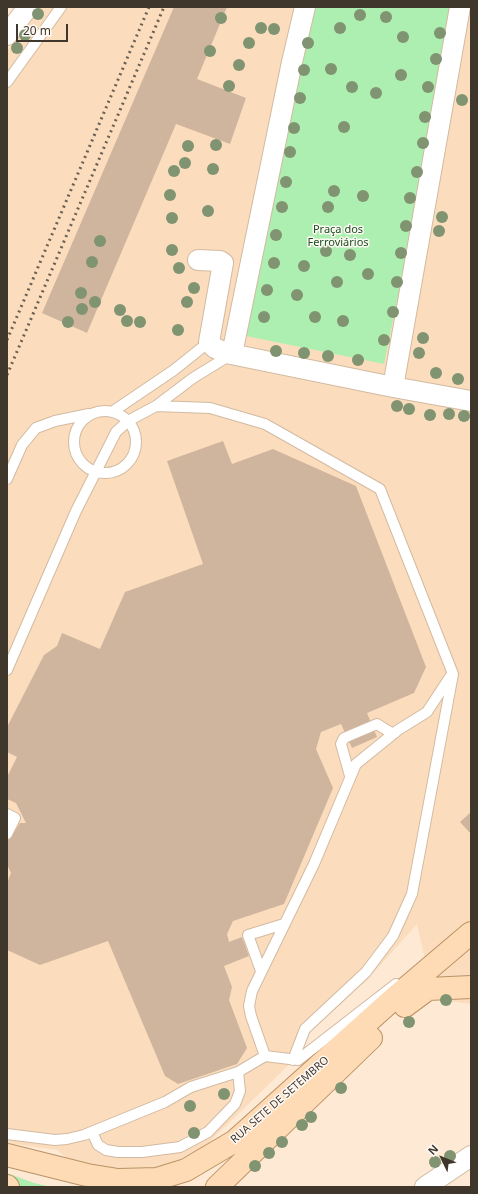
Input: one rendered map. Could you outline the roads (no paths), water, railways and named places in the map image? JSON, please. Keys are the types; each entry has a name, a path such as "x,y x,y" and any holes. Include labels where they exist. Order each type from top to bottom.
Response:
{"main road":[{"name":"RUA SETE DE SETEMBRO","path":"7,1155 88,1175 118,1180 157,1180 186,1170 234,1141 392,1000 471,933"},
{"name":"RUA SETE DE SETEMBRO","path":"217,1187 419,994 428,989 471,986"}],"street":[{"path":"7,35 28,7"},
{"path":"232,354 292,62 305,7"},
{"path":"392,387 460,7"},
{"path":"198,260 220,261 223,263 209,342 215,348 232,354 392,387 471,401"},
{"path":"425,1187 471,1156"}],"lane":[{"path":"7,82 60,7"},
{"path":"112,412 174,370 209,342"},
{"path":"7,670 28,617 95,471 116,432 128,422 156,406 193,378 232,354"},
{"path":"156,406 210,408 259,422 380,489 453,674 412,894 393,936 366,972 305,1030 294,1060"},
{"path":"7,479 22,445 36,428 55,421 101,411 121,415 128,422 135,437 132,455 128,462 117,470 104,473 95,471 78,459 74,449 76,429 83,420 91,414"},
{"path":"265,1056 253,1026 249,1006 252,991 314,864 350,776 356,764 393,734 426,712 453,674"},
{"path":"350,776 341,744 344,738 377,724 393,734"},
{"path":"7,814 15,818 7,834"},
{"path":"261,971 248,934 284,924"},
{"path":"7,1134 55,1140 67,1139 92,1132 164,1102 191,1087 238,1072 265,1056 298,1060 380,995 471,933"},
{"path":"92,1132 98,1145 106,1150 118,1152 142,1152 180,1147 208,1132 236,1104 240,1092 238,1072"}],"railway":[{"path":"7,340 149,7"},
{"path":"7,375 164,7"}],"park label":[{"name":"Praça dos Ferroviários","path":"338,236"}]}
